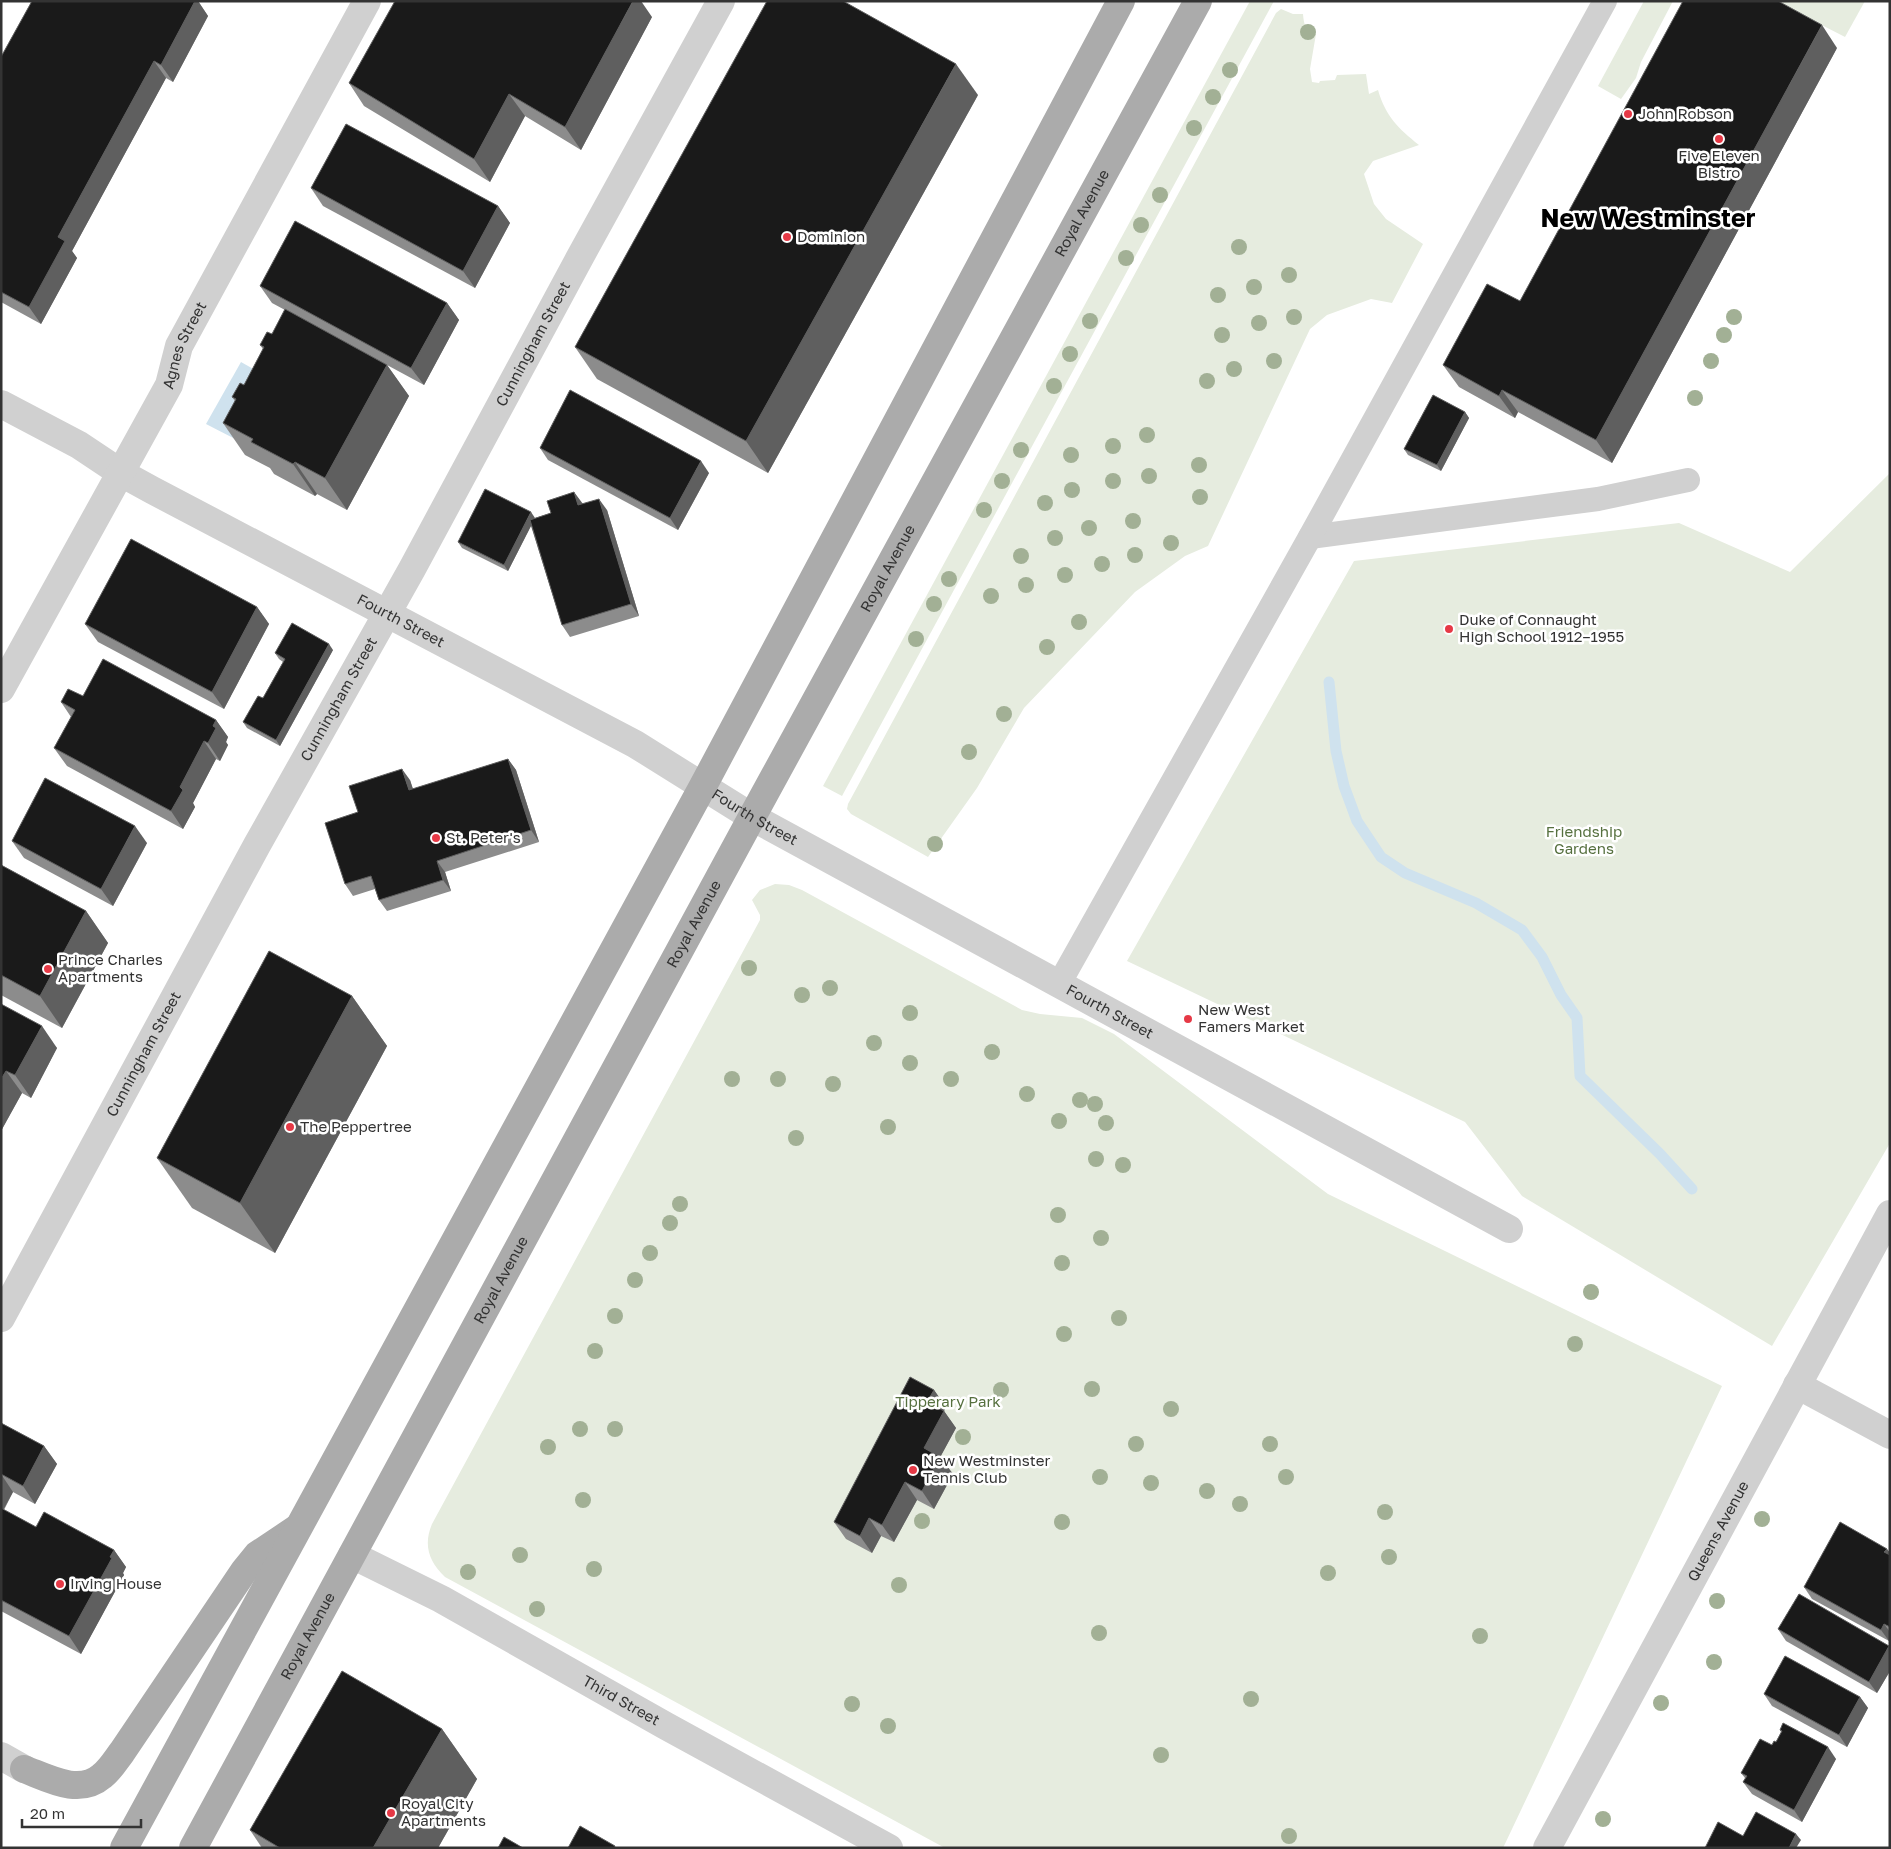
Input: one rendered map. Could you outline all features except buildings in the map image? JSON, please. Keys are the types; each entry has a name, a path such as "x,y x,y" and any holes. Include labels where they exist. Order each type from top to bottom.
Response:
{"main road":[{"path":"124,1848 703,786 1121,1"},
{"name":"Royal Avenue","path":"193,1848 752,817 1198,1"},
{"path":"13,1762 67,1785 96,1781 104,1775 122,1752 244,1571 257,1556 300,1527"}],"street":[{"name":"Agnes Street","path":"1,689 169,384 179,346 367,1"},
{"name":"Cunningham Street","path":"1,1318 257,845 387,614 720,1"},
{"name":"Fourth Street","path":"1,404 79,445 121,473 635,744 752,817 1509,1228"},
{"name":"Queens Avenue","path":"1546,1848 1890,1214"},
{"path":"1797,1385 1890,1435"},
{"name":"Third Street","path":"352,1555 441,1599 877,1845"}],"lane":[{"path":"1059,984 1310,537 1605,1"},
{"path":"1310,537 1598,499 1688,480"}],"green space":[{"path":"1250,1 1274,1 842,796 823,786"},
{"path":"1644,1 1673,1 1641,62 1636,78 1621,99 1598,86"},
{"path":"1775,1 1865,1 1845,37"},
{"path":"1281,9 1293,14 1303,14 1306,27 1309,31 1316,34 1310,69 1312,82 1319,83 1320,81 1335,80 1337,75 1366,74 1369,94 1378,90 1389,115 1419,145 1373,161 1364,174 1374,204 1386,219 1423,244 1392,303 1371,299 1327,315 1310,329 1208,546 1185,556 1135,592 1024,708 977,788 928,857 851,814 847,809 848,804 1276,13"},
{"name":"Friendship Gardens","path":"1890,473 1890,1143 1772,1346 1522,1196 1465,1122 1127,961 1354,561 1679,523 1790,572"},
{"name":"Tipperary Park","path":"775,884 789,885 802,890 1022,1010 1040,1014 1082,1018 1114,1034 1328,1194 1722,1386 1503,1848 945,1848 445,1577 439,1571 429,1553 428,1539 432,1524 760,920 760,915 752,900 760,890"}],"water":[{"path":"241,362 273,380 239,441 206,424"}],"waterway":[{"path":"1329,682 1336,751 1344,786 1357,821 1381,857 1405,873 1476,903 1522,930 1542,957 1561,995 1577,1018 1580,1076 1660,1154 1692,1189"}],"place":[{"name":"John Robson","path":"1628,114"},
{"name":"Five Eleven Bistro","path":"1719,139"},
{"name":"Dominion","path":"787,237"},
{"name":"Duke of Connaught High School 1912–1955","path":"1449,629"},
{"name":"St. Peter's","path":"436,838"},
{"name":"Prince Charles Apartments","path":"48,969"},
{"name":"New West Famers Market","path":"1188,1019"},
{"name":"The Peppertree","path":"290,1127"},
{"name":"New Westminster Tennis Club","path":"913,1470"},
{"name":"Irving House","path":"60,1584"},
{"name":"Royal City Apartments","path":"391,1813"}],"district":[{"name":"New Westminster","path":"1648,218"}]}
